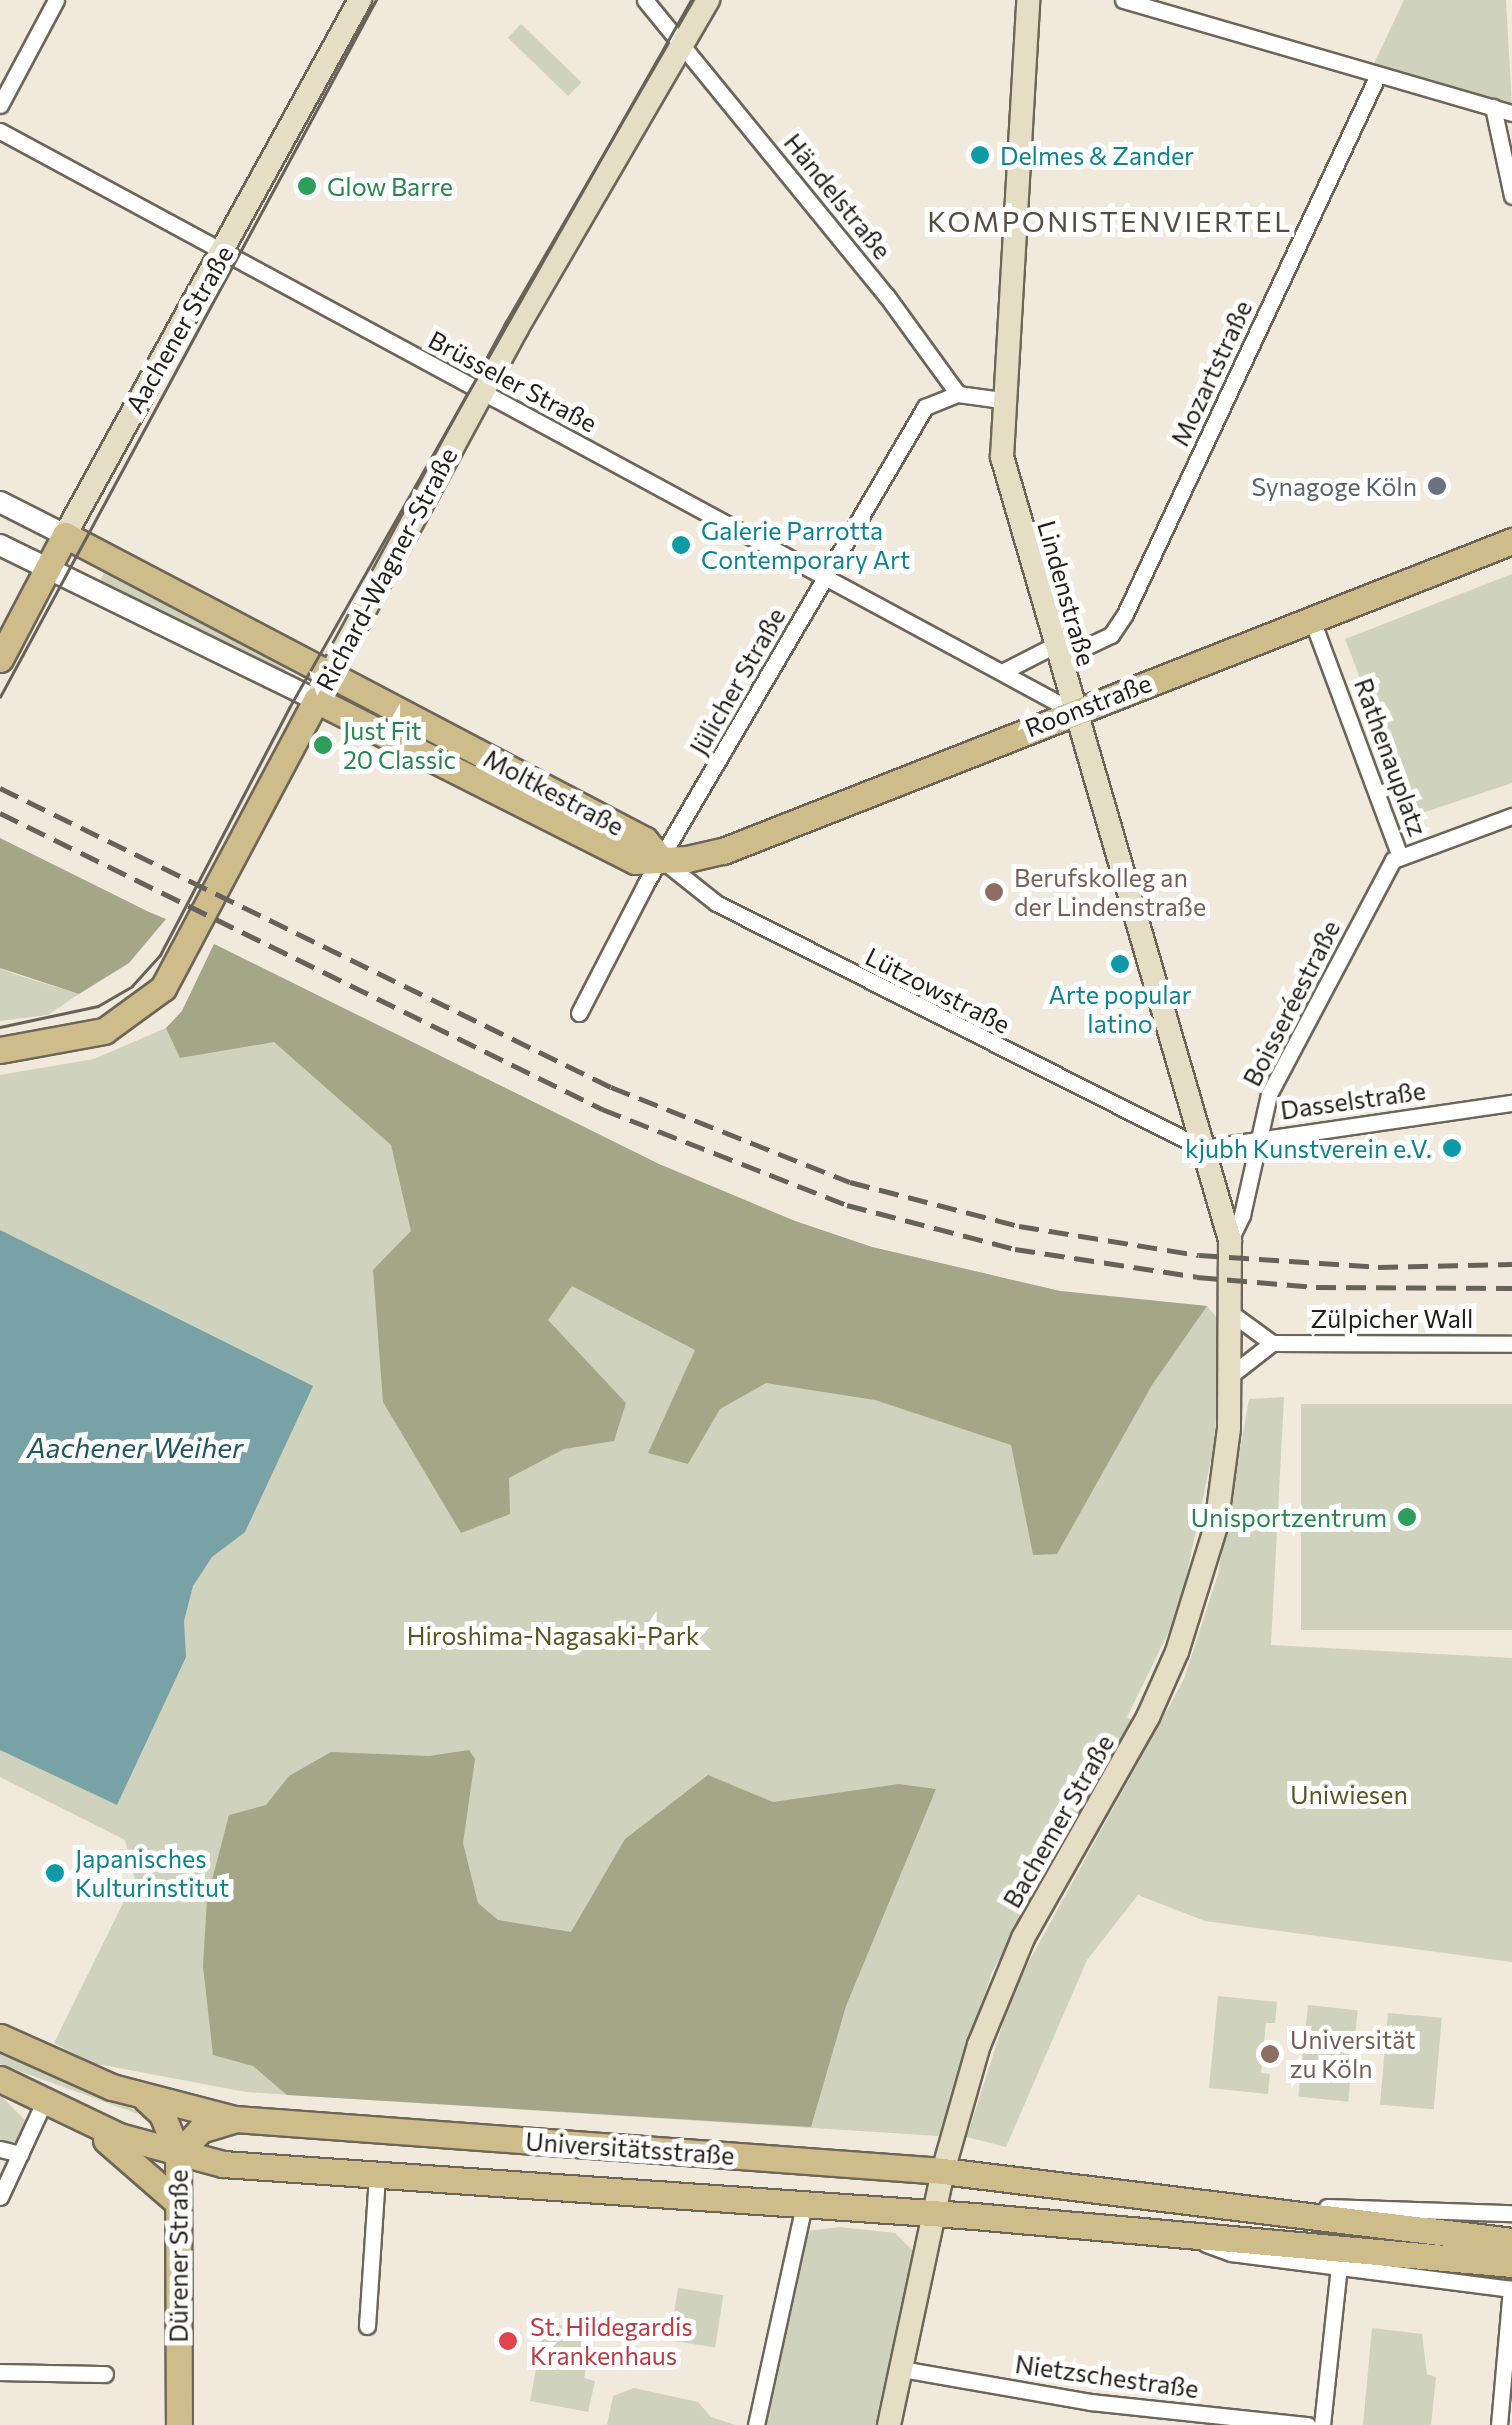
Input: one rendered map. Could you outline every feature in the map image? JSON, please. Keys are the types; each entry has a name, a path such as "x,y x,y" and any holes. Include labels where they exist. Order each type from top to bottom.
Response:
{"main road":[{"name":"Aachener Straße","path":"0,659 360,0"},
{"name":"Richard-Wagner-Straße","path":"0,1050 104,1031 162,988 328,673 482,393 708,0"},
{"name":"Lindenstraße","path":"1028,0 1002,400 1003,465 1071,710 1230,1240"},
{"name":"Moltkestraße","path":"65,535 645,840 662,860"},
{"name":"Roonstraße","path":"662,860 723,851 1071,710 1512,542"},
{"name":"Moltkestraße","path":"316,700 635,861 662,860"},
{"name":"Bachemer Straße","path":"888,2425 944,2172 979,2045 1023,1938 1148,1717 1178,1652 1216,1526 1231,1375 1230,1240"},
{"name":"Universitätsstraße","path":"0,2037 146,2099 235,2119 944,2172 1512,2241"},
{"name":"Universitätsstraße","path":"0,2079 119,2136 178,2154 258,2168 680,2195 803,2208 936,2213 1512,2264"},
{"path":"119,2136 144,2121 146,2099"},
{"name":"Dürener Straße","path":"146,2099 162,2114 178,2154 179,2425"},
{"path":"56,2106 155,2176 176,2200"},
{"path":"178,2154 200,2130 235,2119"},
{"path":"680,2195 674,2169 693,2152"}],"street":[{"path":"0,105 56,0"},
{"name":"Händelstraße","path":"645,0 897,308 958,394"},
{"path":"1124,0 1512,113"},
{"name":"Mozartstraße","path":"1055,653 1086,652 1111,635 1125,614 1378,75"},
{"path":"1493,107 1512,196"},
{"name":"Brüsseler Straße","path":"0,132 1071,710"},
{"path":"958,394 1002,400"},
{"name":"Jülicher Straße","path":"578,1012 925,407 958,394"},
{"name":"Moltkestraße","path":"0,502 65,535"},
{"name":"Moltkestraße","path":"0,545 316,700"},
{"name":"Rathenauplatz","path":"1312,620 1400,856 1512,816"},
{"path":"1004,671 1055,653"},
{"name":"Boisseréestraße","path":"1230,1240 1242,1215 1269,1094 1400,856"},
{"name":"Lützowstraße","path":"662,860 716,903 1202,1148"},
{"name":"Dasselstraße","path":"1202,1148 1512,1102"},
{"path":"1231,1313 1272,1343 1231,1375"},
{"name":"Zülpicher Wall","path":"1272,1343 1512,1344"},
{"path":"0,2197 20,2154 56,2106"},
{"path":"0,2149 20,2154"},
{"path":"367,2326 377,2176"},
{"name":"Universitätsstraße","path":"1273,2212 1304,2205 1512,2213"},
{"path":"756,2425 803,2208"},
{"name":"Universitätsstraße","path":"1188,2237 1230,2253 1512,2289"},
{"path":"1322,2425 1338,2266"},
{"path":"1498,2425 1512,2289"},
{"name":"Nietzschestraße","path":"901,2369 1092,2402 1308,2425"},
{"path":"0,2372 106,2374"}],"green space":[{"path":"1404,0 1506,0 1512,108 1372,68"},
{"path":"521,24 581,82 568,96 508,38"},
{"path":"105,571 287,668 285,671 99,583"},
{"path":"1512,574 1512,783 1413,816 1345,639"},
{"path":"0,838 166,919 129,963 79,994 0,968"},
{"name":"Hiroshima-Nagasaki-Park","path":"214,944 659,1164 795,1221 872,1247 1060,1291 1207,1306 1218,1319 1221,1375 1212,1455 1179,1611 1127,1717 1132,1720 992,1972 939,2136 246,2092 92,2063 54,2043 135,1879 125,1840 0,1777 0,1075 94,1059 166,1028 182,1011"},
{"path":"214,944 659,1164 795,1221 872,1247 1060,1291 1207,1306 1152,1385 1057,1554 1033,1555 1011,1445 875,1400 766,1383 720,1409 688,1464 648,1453 695,1350 572,1286 548,1320 626,1403 614,1441 564,1449 509,1478 510,1514 461,1533 383,1402 373,1270 411,1231 391,1145 274,1042 180,1058 166,1028 182,1011"},
{"path":"0,968 79,994 48,1015 0,1021"},
{"name":"Uniwiesen","path":"1284,1397 1271,1645 1512,1658 1512,1962 1205,1921 1138,1895 1087,1960 1006,2147 967,2137 1014,1989 1184,1679 1218,1574 1249,1399"},
{"name":"Unisportzentrum","path":"1301,1404 1512,1404 1512,1630 1301,1630"},
{"path":"469,1750 475,1759 463,1843 478,1903 498,1920 571,1932 625,1839 708,1775 773,1802 899,1784 936,1789 846,2006 811,2127 287,2095 253,2066 213,2055 203,1966 207,1899 229,1815 266,1805 289,1776 331,1752 429,1756"},
{"path":"1218,1996 1277,2002 1275,2023 1266,2023 1261,2073 1270,2074 1268,2094 1209,2088"},
{"path":"1308,2005 1358,2010 1348,2102 1298,2096"},
{"path":"1388,2013 1442,2018 1434,2109 1380,2105"},
{"path":"0,2050 137,2111 138,2114 0,2064"},
{"path":"0,2095 25,2120 16,2142 0,2142"},
{"path":"840,2227 895,2233 913,2251 875,2425 764,2425 807,2231"},
{"path":"678,2288 723,2295 715,2348 670,2340"},
{"path":"545,2322 594,2332 584,2378 595,2381 588,2412 530,2401"},
{"path":"1372,2328 1422,2334 1427,2374 1436,2377 1431,2425 1363,2425"},
{"path":"634,2388 698,2402 711,2417 735,2425 607,2425 613,2396"}],"water":[{"name":"Aachener Weiher","path":"0,1230 313,1386 245,1532 212,1557 193,1586 184,1621 186,1657 117,1805 0,1750"}],"tram line":[{"path":"0,697 376,0"},
{"path":"0,1027 98,1006 132,986 160,955 289,708 691,0"}],"railway":[{"path":"0,788 611,1087 850,1182 1019,1226 1199,1255 1378,1267 1512,1264"},
{"path":"0,813 602,1109 847,1205 1015,1249 1197,1277 1316,1287 1512,1288"}],"place":[{"name":"Delmes & Zander","path":"980,155"},
{"name":"Glow Barre","path":"307,186"},
{"name":"Synagoge Köln","path":"1437,486"},
{"name":"Galerie Parrotta Contemporary Art","path":"681,545"},
{"name":"Just Fit 20 Classic","path":"323,745"},
{"name":"Berufskolleg an der Lindenstraße","path":"994,892"},
{"name":"Arte popular latino","path":"1120,964"},
{"name":"kjubh Kunstverein e.V.","path":"1452,1148"},
{"name":"Unisportzentrum","path":"1407,1517"},
{"name":"Japanisches Kulturinstitut","path":"55,1873"},
{"name":"Universität zu Köln","path":"1270,2054"},
{"name":"St. Hildegardis Krankenhaus","path":"508,2341"}],"district":[{"name":"KOMPONISTENVIERTEL","path":"1110,221"}]}
